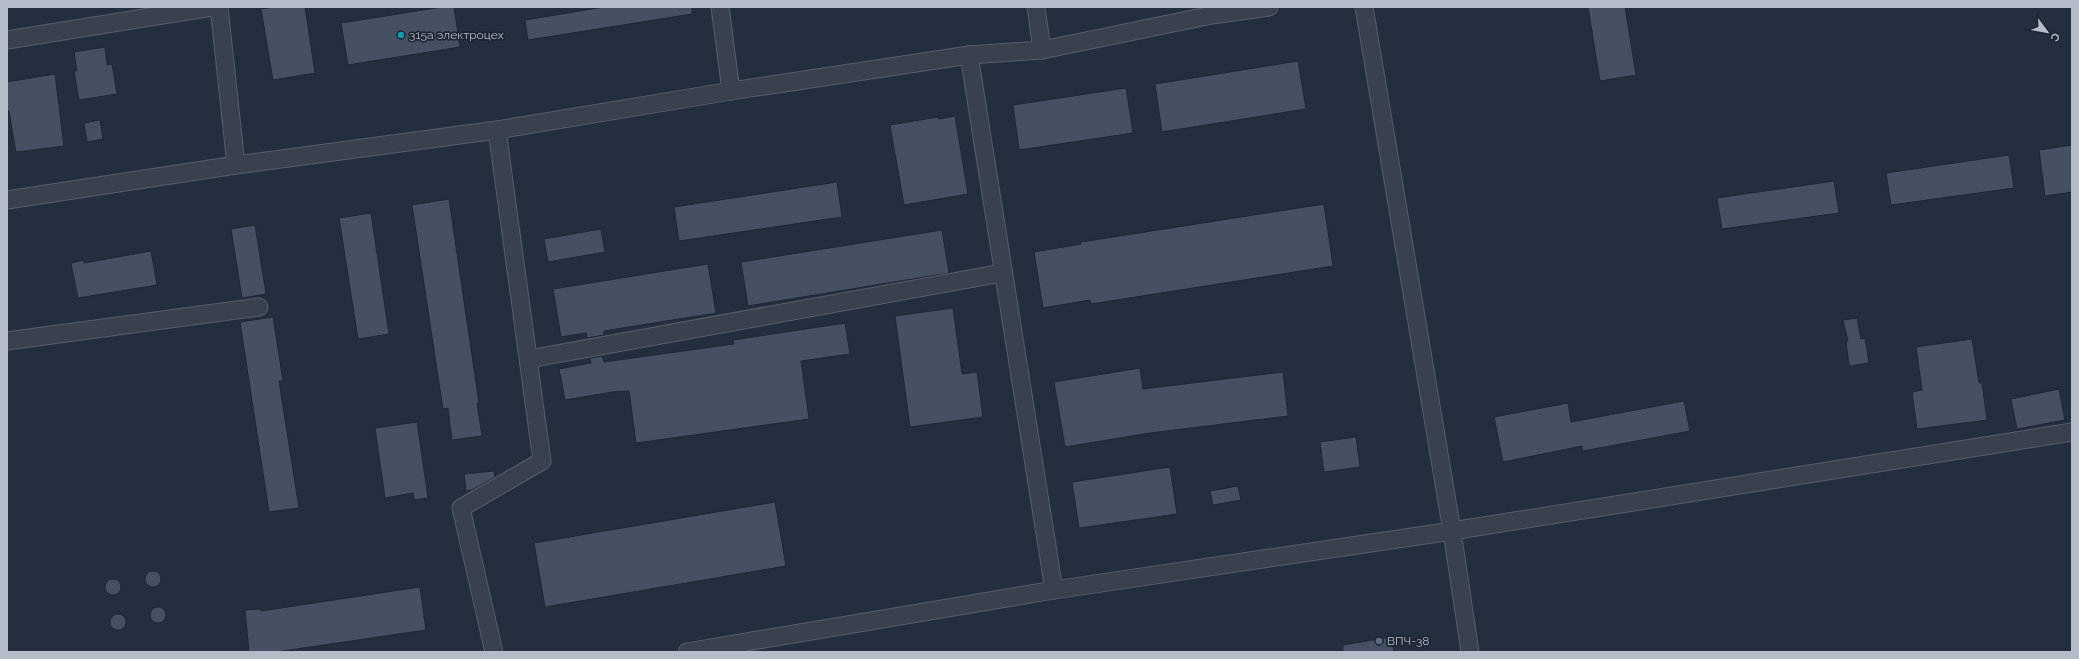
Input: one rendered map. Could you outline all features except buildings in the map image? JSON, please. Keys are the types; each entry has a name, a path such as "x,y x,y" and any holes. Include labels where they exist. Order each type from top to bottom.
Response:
{"lane":[{"path":"7,40 212,7"},
{"path":"219,7 236,165"},
{"path":"720,7 731,91"},
{"path":"1036,7 1042,50"},
{"path":"7,200 236,165 497,130 731,91 969,55 1042,50 1211,11 1269,7"},
{"path":"1364,7 1452,532 1470,652"},
{"path":"969,55 1002,273 1054,590"},
{"path":"494,652 460,508 542,461 497,130"},
{"path":"529,358 1002,273"},
{"path":"7,341 259,307"},
{"path":"688,652 1054,590 1452,532 2072,432"}],"place":[{"name":"315a электроцех","path":"401,35"},
{"name":"ВПЧ-38","path":"1379,641"}]}
